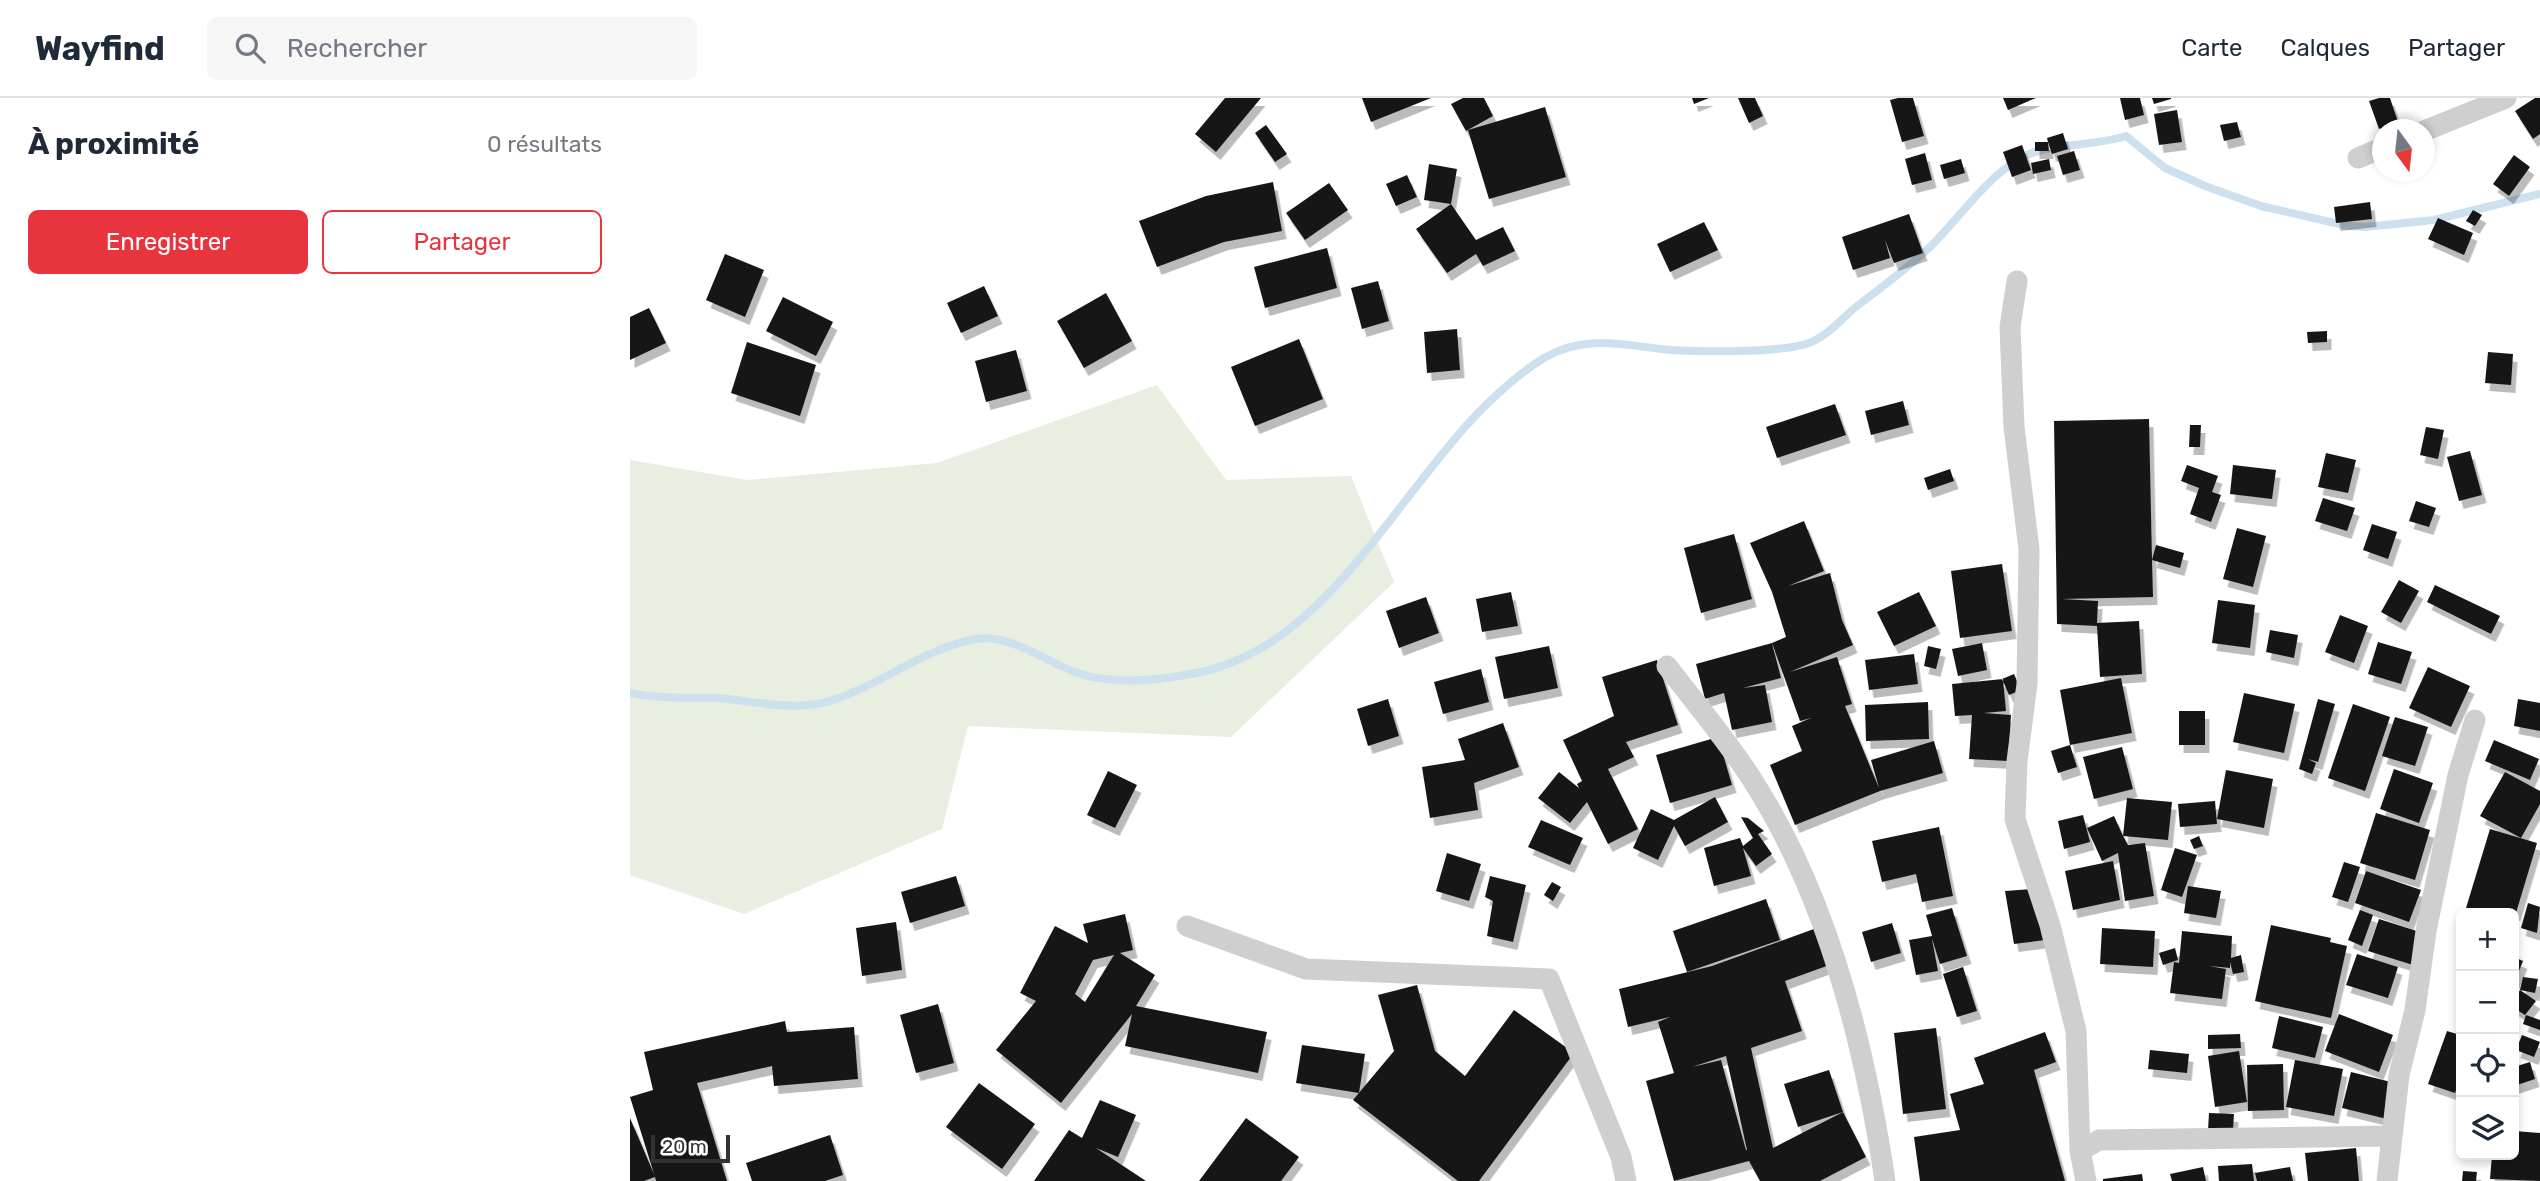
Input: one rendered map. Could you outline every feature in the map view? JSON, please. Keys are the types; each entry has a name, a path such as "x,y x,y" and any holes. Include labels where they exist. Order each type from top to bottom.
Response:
{"street":[{"path":"2435,127 2506,98"},
{"path":"2358,158 2372,152"},
{"path":"2017,281 2011,327 2014,427 2029,549 2027,684 2017,761 2015,819 2050,925 2076,1031 2080,1151 2086,1181"},
{"path":"1667,666 1753,780 1786,838 1817,906 1860,1059 1885,1181"},
{"path":"2387,1181 2399,1075 2415,1010 2426,930 2458,775 2475,720"},
{"path":"1187,926 1306,969 1549,978 1621,1157 1626,1181"},
{"path":"2080,1151 2099,1140 2390,1136"}],"shaded area":[{"path":"1157,385 1226,480 1351,476 1394,582 1231,737 968,726 942,829 744,914 630,875 630,460 747,480 937,463"}],"building":[{"path":"1225,98 1261,98 1216,152 1195,134"},
{"path":"1362,98 1431,98 1371,122"},
{"path":"1463,98 1484,98 1493,116 1466,131 1451,104"},
{"path":"1692,98 1709,98 1694,104"},
{"path":"1738,98 1755,98 1763,116 1749,123"},
{"path":"1913,98 1924,136 1902,142 1890,100"},
{"path":"2003,98 2036,98 2008,110"},
{"path":"2120,98 2140,98 2144,115 2125,120"},
{"path":"2152,98 2171,98 2171,99 2154,104"},
{"path":"2390,98 2397,119 2375,119 2369,101"},
{"path":"2535,98 2540,98 2540,134 2533,139 2515,111"},
{"path":"1545,107 1566,177 1489,199 1468,130"},
{"path":"2177,110 2182,142 2159,145 2154,114"},
{"path":"2237,122 2241,137 2224,141 2220,125"},
{"path":"1266,125 1287,154 1275,162 1255,133"},
{"path":"2063,133 2068,149 2052,154 2047,138"},
{"path":"2035,142 2048,142 2049,151 2035,151"},
{"path":"2022,145 2031,170 2012,177 2003,152"},
{"path":"2074,151 2080,170 2063,175 2057,156"},
{"path":"1925,153 1932,180 1912,185 1905,159"},
{"path":"2514,155 2530,167 2509,196 2493,184"},
{"path":"1961,159 1965,173 1944,179 1940,165"},
{"path":"2049,159 2051,170 2033,174 2031,163"},
{"path":"1429,164 1457,169 1451,204 1424,200"},
{"path":"1407,175 1417,197 1396,206 1386,184"},
{"path":"1273,182 1282,231 1224,242 1157,267 1139,221 1206,196"},
{"path":"1329,183 1348,210 1305,240 1286,213"},
{"path":"2370,202 2372,219 2336,223 2334,207"},
{"path":"1451,204 1476,240 1503,227 1515,251 1483,266 1476,254 1447,273 1416,229"},
{"path":"2473,210 2482,215 2475,226 2466,221"},
{"path":"1909,214 1923,253 1894,263 1885,240 1890,258 1853,270 1842,237"},
{"path":"2438,218 2473,233 2464,255 2428,239"},
{"path":"1704,222 1718,250 1670,272 1657,244"},
{"path":"1327,248 1337,288 1265,308 1254,267"},
{"path":"725,254 764,270 745,317 706,300"},
{"path":"1378,281 1389,321 1362,329 1351,288"},
{"path":"984,286 998,316 961,333 947,303"},
{"path":"1106,293 1132,341 1084,368 1057,321"},
{"path":"783,297 833,322 816,356 766,331"},
{"path":"649,308 666,343 630,360 630,317"},
{"path":"1457,329 1460,370 1427,373 1424,332"},
{"path":"2327,331 2327,342 2308,343 2307,332"},
{"path":"1299,339 1323,399 1255,426 1231,367"},
{"path":"747,342 816,365 800,416 731,393"},
{"path":"1016,350 1027,391 986,402 975,361"},
{"path":"2488,352 2513,354 2511,385 2485,383"},
{"path":"1903,401 1909,425 1871,435 1865,411"},
{"path":"1835,404 1846,435 1777,458 1766,427"},
{"path":"2149,419 2153,597 2062,599 2098,601 2097,623 2139,621 2142,674 2100,677 2097,626 2057,624 2054,421"},
{"path":"2190,425 2201,425 2200,447 2189,447"},
{"path":"2426,427 2444,430 2438,459 2420,455"},
{"path":"2470,451 2482,495 2459,501 2447,457"},
{"path":"2326,453 2356,460 2348,493 2318,487"},
{"path":"2187,465 2218,476 2212,492 2221,495 2211,522 2190,514 2199,488 2181,481"},
{"path":"2233,465 2276,470 2272,499 2230,494"},
{"path":"1950,469 1954,481 1928,490 1924,478"},
{"path":"2323,498 2355,508 2347,531 2315,521"},
{"path":"2416,501 2436,508 2429,527 2409,521"},
{"path":"1804,521 1824,571 1788,586 1830,573 1842,620 1853,645 1790,672 1837,657 1852,704 1845,706 1879,788 1871,760 1934,741 1943,773 1880,791 1795,825 1770,765 1802,751 1792,726 1811,718 1800,721 1772,643 1786,637 1772,592 1750,543"},
{"path":"2372,524 2397,532 2388,559 2363,550"},
{"path":"2237,528 2266,536 2253,587 2223,579"},
{"path":"1734,534 1752,599 1701,613 1684,548"},
{"path":"2156,545 2184,553 2180,568 2152,560"},
{"path":"2002,564 2012,631 1960,638 1951,571"},
{"path":"2399,580 2419,591 2401,623 2381,612"},
{"path":"2435,585 2500,616 2491,634 2427,602"},
{"path":"1511,592 1518,626 1482,632 1476,599"},
{"path":"1919,592 1936,626 1894,646 1877,612"},
{"path":"1426,597 1439,633 1399,648 1386,611"},
{"path":"2218,600 2255,605 2250,648 2212,643"},
{"path":"2340,615 2368,626 2354,663 2325,652"},
{"path":"2270,630 2298,635 2294,658 2266,652"},
{"path":"2378,642 2412,652 2401,684 2368,674"},
{"path":"1772,643 1781,678 1743,688 1765,685 1772,722 1732,730 1724,693 1705,699 1696,664"},
{"path":"1982,643 1987,670 1958,676 1952,649"},
{"path":"1549,646 1558,688 1504,699 1495,657"},
{"path":"1928,646 1941,649 1936,669 1924,666"},
{"path":"1914,654 1918,684 1869,690 1865,660"},
{"path":"1657,660 1678,725 1626,742 1634,757 1608,769 1638,829 1608,844 1587,802 1570,823 1538,798 1559,772 1579,788 1577,784 1582,781 1563,740 1614,716 1602,677"},
{"path":"2428,667 2470,686 2451,727 2409,708"},
{"path":"1481,669 1489,702 1443,714 1434,682"},
{"path":"2014,674 2021,690 2009,695 2002,679"},
{"path":"2121,678 2132,733 2070,745 2060,690"},
{"path":"2003,679 2006,711 1984,713 2011,715 2008,761 1969,759 1972,715 1955,716 1952,684"},
{"path":"2244,693 2295,704 2284,753 2233,742"},
{"path":"1388,699 1399,736 1368,746 1357,709"},
{"path":"2318,699 2335,704 2318,762 2308,759 2316,763 2312,774 2299,769"},
{"path":"2518,699 2540,703 2540,731 2514,726"},
{"path":"1928,702 1929,739 1866,741 1865,705"},
{"path":"2353,704 2390,717 2365,791 2328,778"},
{"path":"2179,711 2205,711 2205,745 2179,745"},
{"path":"2395,717 2428,727 2415,766 2382,756"},
{"path":"1503,723 1519,767 1474,783 1478,810 1430,818 1422,767 1465,760 1458,739"},
{"path":"1718,737 1732,785 1670,803 1656,755"},
{"path":"2494,740 2539,759 2530,780 2485,761"},
{"path":"2070,745 2077,767 2058,773 2051,751"},
{"path":"2122,747 2133,789 2094,799 2083,757"},
{"path":"2394,769 2433,783 2419,823 2380,809"},
{"path":"2226,770 2273,779 2264,828 2217,819"},
{"path":"1108,771 1137,785 1115,828 1087,815"},
{"path":"2505,772 2540,791 2540,804 2521,838 2480,816"},
{"path":"1715,797 1728,822 1685,846 1674,826 1658,860 1633,848 1651,809 1674,820"},
{"path":"2127,798 2172,802 2168,840 2123,836"},
{"path":"2215,801 2217,824 2180,827 2178,804"},
{"path":"2376,813 2430,830 2415,880 2360,863"},
{"path":"2083,815 2090,842 2064,849 2058,821"},
{"path":"2114,816 2128,845 2145,843 2154,896 2125,901 2118,853 2102,861 2087,828"},
{"path":"1741,817 1748,818 1764,831 1758,834 1772,854 1756,866 1743,848 1751,876 1714,886 1704,848 1740,838 1743,846 1753,838"},
{"path":"1541,820 1583,838 1570,865 1528,847"},
{"path":"1939,827 1953,896 1922,902 1916,874 1882,882 1872,841"},
{"path":"2490,829 2537,843 2518,908 2466,908"},
{"path":"2199,836 2203,846 2194,849 2190,840"},
{"path":"2175,848 2197,855 2182,897 2161,890"},
{"path":"1447,853 1481,864 1469,901 1436,891"},
{"path":"2113,861 2120,900 2073,910 2065,871"},
{"path":"2344,862 2360,867 2348,902 2332,897"},
{"path":"2366,871 2421,890 2409,922 2355,903"},
{"path":"956,876 965,906 910,923 901,892"},
{"path":"1490,876 1526,885 1513,942 1487,936 1493,901 1485,897"},
{"path":"1552,882 1561,887 1553,901 1544,895"},
{"path":"2188,886 2221,891 2216,918 2184,913"},
{"path":"2032,889 2045,940 2014,944 2005,891"},
{"path":"1766,899 1780,940 1687,972 1673,931"},
{"path":"2528,903 2540,907 2537,933 2521,928"},
{"path":"1952,908 1967,956 1940,964 1932,939 1938,971 1916,975 1909,940 1932,936 1926,915"},
{"path":"2360,910 2373,915 2362,946 2348,940"},
{"path":"1125,914 1133,950 1120,953 1155,975 1136,1006 1267,1032 1258,1073 1125,1046 1132,1014 1061,1103 996,1050 1036,1001 1020,993 1055,926 1088,943 1083,924","holes":["1114,955 1085,1002 1075,994 1093,960"]},
{"path":"2379,919 2423,933 2413,965 2368,951"},
{"path":"896,922 902,970 862,976 856,928"},
{"path":"1892,923 1901,953 1871,962 1862,932"},
{"path":"2271,925 2331,938 2330,942 2347,946 2331,1018 2255,1001"},
{"path":"1822,926 1835,963 1785,981 1802,1031 1751,1048 1773,1148 1843,1112 1866,1157 1820,1181 1760,1181 1749,1161 1674,1181 1646,1081 1674,1073 1658,1022 1670,1017 1628,1027 1619,989 1712,966","holes":["1726,1056 1747,1150 1721,1060 1692,1067"]},
{"path":"2102,928 2155,931 2153,967 2100,964"},
{"path":"2182,931 2232,936 2231,958 2241,955 2244,972 2233,974 2230,962 2230,968 2209,966 2226,969 2222,999 2170,993 2174,962 2179,963"},
{"path":"2175,948 2178,960 2163,965 2159,953"},
{"path":"2357,954 2398,967 2388,998 2346,985"},
{"path":"1963,967 1977,1011 1957,1017 1943,974"},
{"path":"2523,977 2538,979 2535,993 2520,990"},
{"path":"1417,985 1435,1051 1465,1076 1514,1010 1574,1053 1479,1181 1458,1181 1353,1100 1394,1051 1378,995"},
{"path":"2519,992 2536,1001 2525,1015 2519,1011"},
{"path":"938,1004 954,1063 916,1073 900,1015"},
{"path":"2339,1014 2393,1035 2379,1072 2325,1051"},
{"path":"2526,1015 2540,1020 2540,1030 2523,1024"},
{"path":"2279,1016 2323,1027 2315,1058 2272,1048"},
{"path":"785,1021 787,1032 854,1027 858,1079 774,1086 772,1066 697,1083 727,1181 656,1181 655,1177 644,1181 630,1181 630,1118 654,1174 630,1097 653,1090 644,1052"},
{"path":"1936,1028 1946,1109 1903,1114 1894,1033"},
{"path":"2447,1031 2456,1034 2455,1093 2428,1084"},
{"path":"2045,1032 2056,1062 2034,1070 2065,1181 1920,1181 1914,1137 1960,1130 1950,1094 1984,1084 1974,1058"},
{"path":"2240,1034 2241,1048 2208,1049 2208,1035"},
{"path":"2522,1035 2540,1042 2534,1057 2519,1051"},
{"path":"1302,1045 1365,1054 1359,1093 1296,1083"},
{"path":"2150,1050 2189,1054 2187,1073 2148,1069"},
{"path":"2239,1051 2247,1102 2215,1107 2208,1056"},
{"path":"2295,1060 2343,1069 2334,1116 2286,1107"},
{"path":"2530,1062 2535,1079 2519,1084 2519,1065"},
{"path":"2283,1064 2284,1110 2248,1111 2247,1065"},
{"path":"1829,1070 1843,1112 1798,1127 1784,1084"},
{"path":"2351,1072 2399,1084 2391,1120 2342,1108"},
{"path":"979,1083 1035,1124 1002,1169 946,1127"},
{"path":"1100,1100 1136,1115 1118,1157 1096,1148 1146,1181 1034,1181 1069,1130 1082,1138"},
{"path":"2209,1113 2234,1114 2233,1130 2208,1130"},
{"path":"1246,1118 1299,1157 1281,1181 1199,1181"},
{"path":"2519,1131 2540,1133 2540,1181 2490,1179 2492,1160 2519,1160"},
{"path":"830,1135 843,1175 825,1181 752,1181 746,1163"},
{"path":"2356,1148 2359,1181 2308,1181 2305,1153"},
{"path":"2252,1164 2254,1181 2219,1181 2218,1166"},
{"path":"2203,1167 2206,1181 2172,1181 2170,1174"},
{"path":"2290,1167 2293,1181 2257,1181 2255,1173"},
{"path":"2463,1171 2477,1172 2476,1181 2462,1181"},
{"path":"2142,1174 2143,1181 2103,1181 2103,1179"}],"waterway":[{"path":"630,693 791,706 821,703 853,692 952,645 985,638 1014,644 1084,675 1111,680 1183,676 1250,654 1297,623 1340,581 1457,436 1498,393 1544,358 1560,350 1591,343 1721,351 1780,349 1809,343 1829,331 1922,254 1982,189 2005,169 2017,160 2042,150 2126,136 2165,168 2205,186 2261,206 2348,226 2365,227 2434,220 2540,194"}]}
